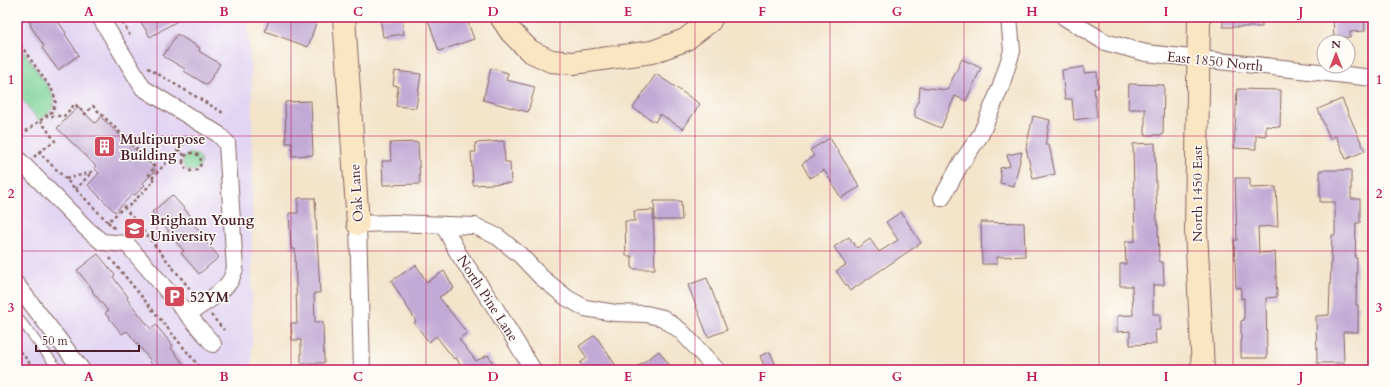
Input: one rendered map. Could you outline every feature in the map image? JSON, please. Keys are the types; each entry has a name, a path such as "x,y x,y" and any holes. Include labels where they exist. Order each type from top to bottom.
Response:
{"street":[{"path":"100,17 142,88 218,134 227,143 235,269 226,286 203,304 187,314"},
{"name":"Oak Lane","path":"344,17 358,224 362,370"},
{"path":"501,17 511,32 530,51 551,60 573,63 652,52 685,40 710,21 712,17"},
{"path":"942,198 960,165 981,134 1001,86 1012,51 1009,17"},
{"name":"East 1850 North","path":"1064,17 1105,42 1146,53 1373,78"},
{"name":"North 1450 East","path":"1199,17 1196,230 1203,370"},
{"path":"23,159 88,230 102,242 127,244 213,344"},
{"path":"358,224 394,223 475,226 498,237 520,255 541,277 567,298 585,308 615,313 646,314 663,318 681,331 717,370"},
{"name":"North Pine Lane","path":"444,226 458,253 494,306 533,370"},
{"path":"17,284 82,370"}],"lane":[{"path":"17,316 58,370"}],"path":[{"path":"120,17 133,42"},
{"path":"17,40 52,90 56,100 53,112 25,132"},
{"path":"145,66 225,114"},
{"path":"39,152 108,222 124,207 130,205 154,181 149,174 154,168 93,106 85,114 75,104 64,116 47,116"},
{"path":"23,159 39,152 55,141 41,121"},
{"path":"152,178 202,124"},
{"path":"178,149 185,156"},
{"path":"193,153 199,155 201,164 198,169 193,171 185,168 183,162 185,156 193,153"},
{"path":"66,179 92,172 76,189"},
{"path":"124,207 224,330"},
{"path":"106,252 202,370"},
{"path":"17,347 35,370"}],"shaded area":[{"name":"Brigham Young University","path":"17,17 247,17 252,86 252,370 17,370"}],"green space":[{"path":"17,42 51,91 53,97 52,109 39,121 17,93"},
{"path":"192,153 198,156 201,162 198,168 192,171 186,168 183,162 186,156"}],"building":[{"path":"27,17 55,17 79,55 58,70 42,48 44,46 30,25 31,24"},
{"path":"138,17 184,17 150,37"},
{"path":"270,17 299,17 316,23 308,47 265,31"},
{"path":"380,17 402,17 404,34 383,37"},
{"path":"427,17 466,17 474,39 439,51"},
{"path":"1223,17 1262,17 1262,27 1223,27"},
{"path":"1333,17 1364,17 1365,31 1350,32 1350,34 1334,34"},
{"path":"177,34 200,48 199,51 220,64 207,85 184,71 185,69 163,56"},
{"path":"962,59 981,68 966,101 955,96 941,128 915,117 915,107 919,99 920,87 947,90"},
{"path":"1084,67 1084,73 1097,72 1098,88 1094,88 1097,117 1074,120 1072,99 1065,99 1062,70"},
{"path":"491,68 508,73 506,80 535,87 528,112 483,100"},
{"path":"395,71 421,74 416,108 396,106 398,86 393,85"},
{"path":"656,74 700,104 683,129 660,114 655,122 633,108"},
{"path":"1129,84 1164,85 1163,135 1145,135 1145,109 1128,109"},
{"path":"1237,89 1281,90 1280,127 1266,126 1266,136 1256,135 1256,149 1234,148"},
{"path":"1342,99 1365,151 1346,159 1336,136 1330,139 1318,109"},
{"path":"311,101 313,155 292,156 292,143 286,143 285,102"},
{"name":"Multipurpose Building","path":"78,107 95,123 101,117 156,170 143,183 145,185 135,195 133,194 115,212 88,185 99,173 94,168 96,166 57,128"},
{"path":"1033,116 1050,120 1045,145 1049,145 1055,174 1033,179 1026,148"},
{"path":"830,138 860,187 841,198 824,170 810,178 802,164 814,156 810,150"},
{"path":"504,141 505,162 510,162 511,183 473,185 471,152 476,152 475,143"},
{"path":"418,142 420,184 383,185 382,161 391,161 390,143"},
{"path":"1155,143 1159,262 1163,262 1164,285 1153,285 1153,314 1160,314 1160,330 1155,330 1156,344 1130,345 1130,331 1117,332 1117,316 1133,315 1132,286 1120,286 1120,264 1126,264 1125,242 1135,241 1133,144"},
{"path":"1022,152 1014,186 1000,183 1000,168 1010,166 1007,155"},
{"path":"1320,170 1351,170 1351,199 1360,199 1360,223 1356,223 1355,258 1357,258 1356,305 1358,305 1358,332 1343,332 1344,363 1317,363 1316,316 1329,315 1332,235 1335,235 1335,202 1320,202"},
{"path":"1235,178 1250,178 1250,188 1276,187 1278,226 1258,227 1259,253 1275,252 1277,297 1266,298 1267,358 1241,358 1241,321 1244,320 1244,298 1241,299 1241,287 1236,288 1234,240 1237,240"},
{"path":"172,195 190,215 188,217 204,237 202,238 219,257 199,274 181,253 184,251 167,232 169,231 152,212"},
{"path":"298,198 315,198 320,293 314,293 315,322 323,322 324,363 301,363 301,340 292,340 291,323 297,323 295,249 291,249 289,213 298,213"},
{"path":"654,201 681,201 682,220 655,220"},
{"path":"653,210 655,269 632,269 632,256 626,256 625,221 635,221 634,211"},
{"path":"901,212 921,243 850,291 836,271 846,265 834,247 849,237 857,248 870,239 879,252 898,240 886,222"},
{"path":"981,222 1024,223 1025,256 997,257 997,264 982,264"},
{"path":"98,254 115,275 113,277 128,297 127,299 151,329 156,325 173,346 171,348 188,370 156,370 150,362 151,361 127,331 122,334 105,313 108,311 77,270"},
{"path":"416,265 427,282 444,271 454,288 439,297 467,333 459,339 476,361 488,355 497,370 460,370 462,369 456,357 454,359 436,336 429,342 414,323 416,321 391,281"},
{"path":"707,278 727,330 708,337 688,285"},
{"path":"595,335 619,370 585,370 580,363 587,358 579,346"},
{"path":"659,351 673,370 633,370"},
{"path":"770,352 778,370 766,370 760,356"}],"place":[{"name":"Multipurpose Building","path":"104,147"},
{"name":"Brigham Young University","path":"134,228"},
{"name":"52YM","path":"174,297"}]}
